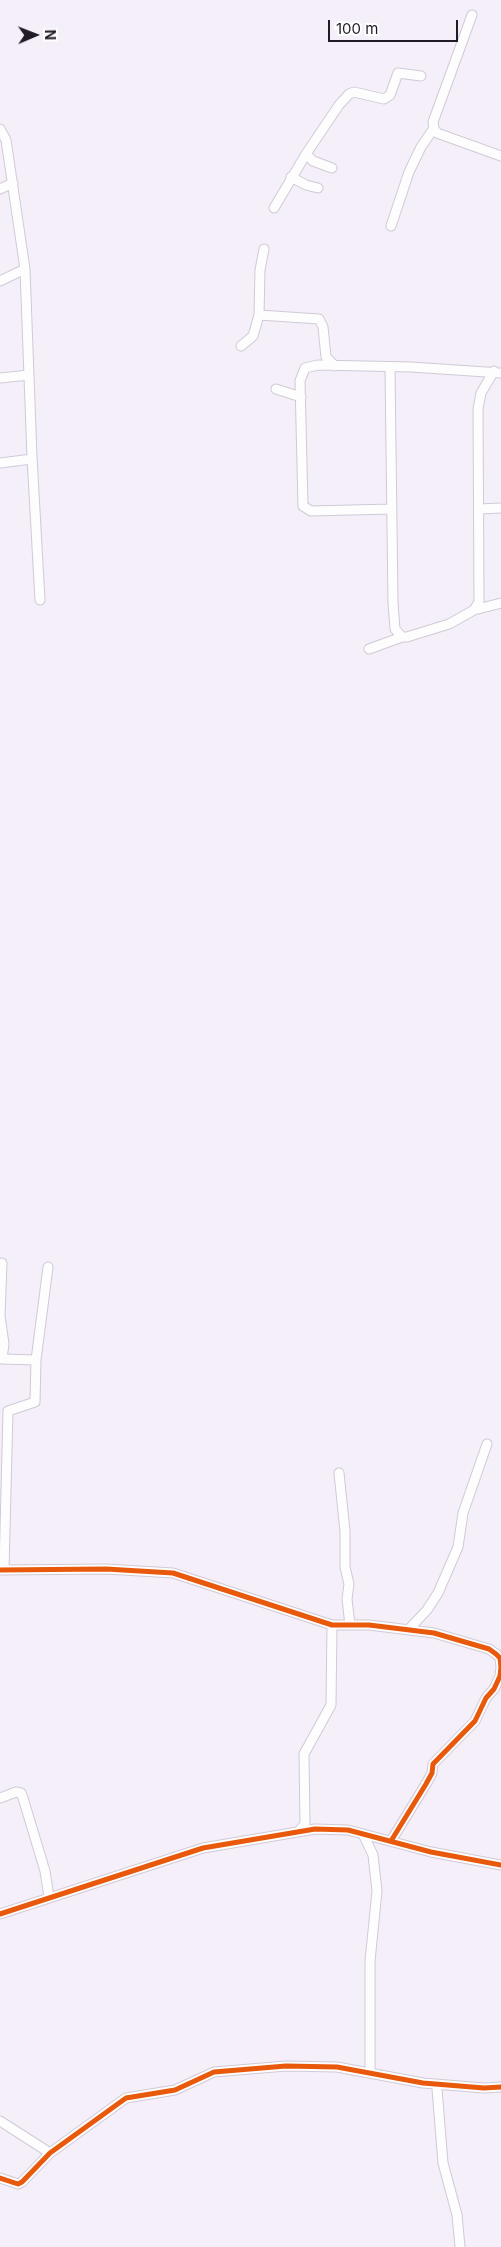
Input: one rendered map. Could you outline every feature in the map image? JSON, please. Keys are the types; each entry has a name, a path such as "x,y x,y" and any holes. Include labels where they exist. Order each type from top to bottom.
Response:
{"street":[{"path":"472,15 433,122 434,128 437,133 501,156"},
{"path":"274,208 306,154 339,105 349,94 354,92 384,99 390,95 398,73 421,76"},
{"path":"391,226 409,172 420,147 434,128"},
{"path":"0,129 6,140 25,269 28,375 40,600"},
{"path":"306,154 313,161 332,168"},
{"path":"291,177 306,186 318,188"},
{"path":"0,189 13,183"},
{"path":"241,346 253,336 259,316 260,270 264,249"},
{"path":"0,281 25,269"},
{"path":"259,316 319,319 326,356 334,366"},
{"path":"392,510 305,509 303,506 300,381 305,368 318,365 441,368 481,373 498,372"},
{"path":"390,368 394,624 398,634 402,637"},
{"path":"474,610 479,602 478,409 481,393 498,372"},
{"path":"0,378 28,375"},
{"path":"276,389 301,397"},
{"path":"0,463 32,459"},
{"path":"479,509 501,508"},
{"path":"369,649 402,637 442,626 474,610 501,603"},
{"path":"2,1263 0,1316 4,1344 2,1359 36,1360"},
{"path":"48,1267 36,1360 35,1402 8,1411 2,1570 106,1569 173,1573 332,1625 410,1628 489,1649 500,1658 501,1672 494,1689 486,1698 475,1721 432,1764 429,1778 391,1841"},
{"path":"410,1628 433,1602 454,1556 460,1537 459,1531 463,1513 487,1444"},
{"path":"339,1473 345,1531 345,1567 350,1584 347,1599 350,1625"},
{"path":"299,1831 305,1824 304,1754 331,1705 332,1625"},
{"path":"0,1798 16,1792 21,1793 42,1863 49,1897"},
{"path":"0,1914 203,1848 327,1828 364,1834 430,1852 501,1866"},
{"path":"364,1834 373,1855 377,1891 370,1961 370,2073"},
{"path":"0,2178 18,2184 22,2182 50,2153 126,2098 175,2090 214,2072 286,2066 337,2067 423,2084 484,2088 501,2086"},
{"path":"437,2088 443,2163 457,2216 460,2247"},
{"path":"0,2121 50,2153"}],"cycle path":[{"path":"0,1570 106,1569 173,1573 332,1625 369,1625 434,1633 489,1649 500,1658 500,1676 494,1689 486,1698 475,1721 433,1764 432,1773 391,1841"},
{"path":"0,1914 203,1848 315,1829 348,1830 431,1852 501,1865"},
{"path":"0,2178 18,2184 22,2182 50,2153 126,2098 175,2090 214,2072 286,2066 337,2067 423,2083 484,2088 501,2087"}]}
